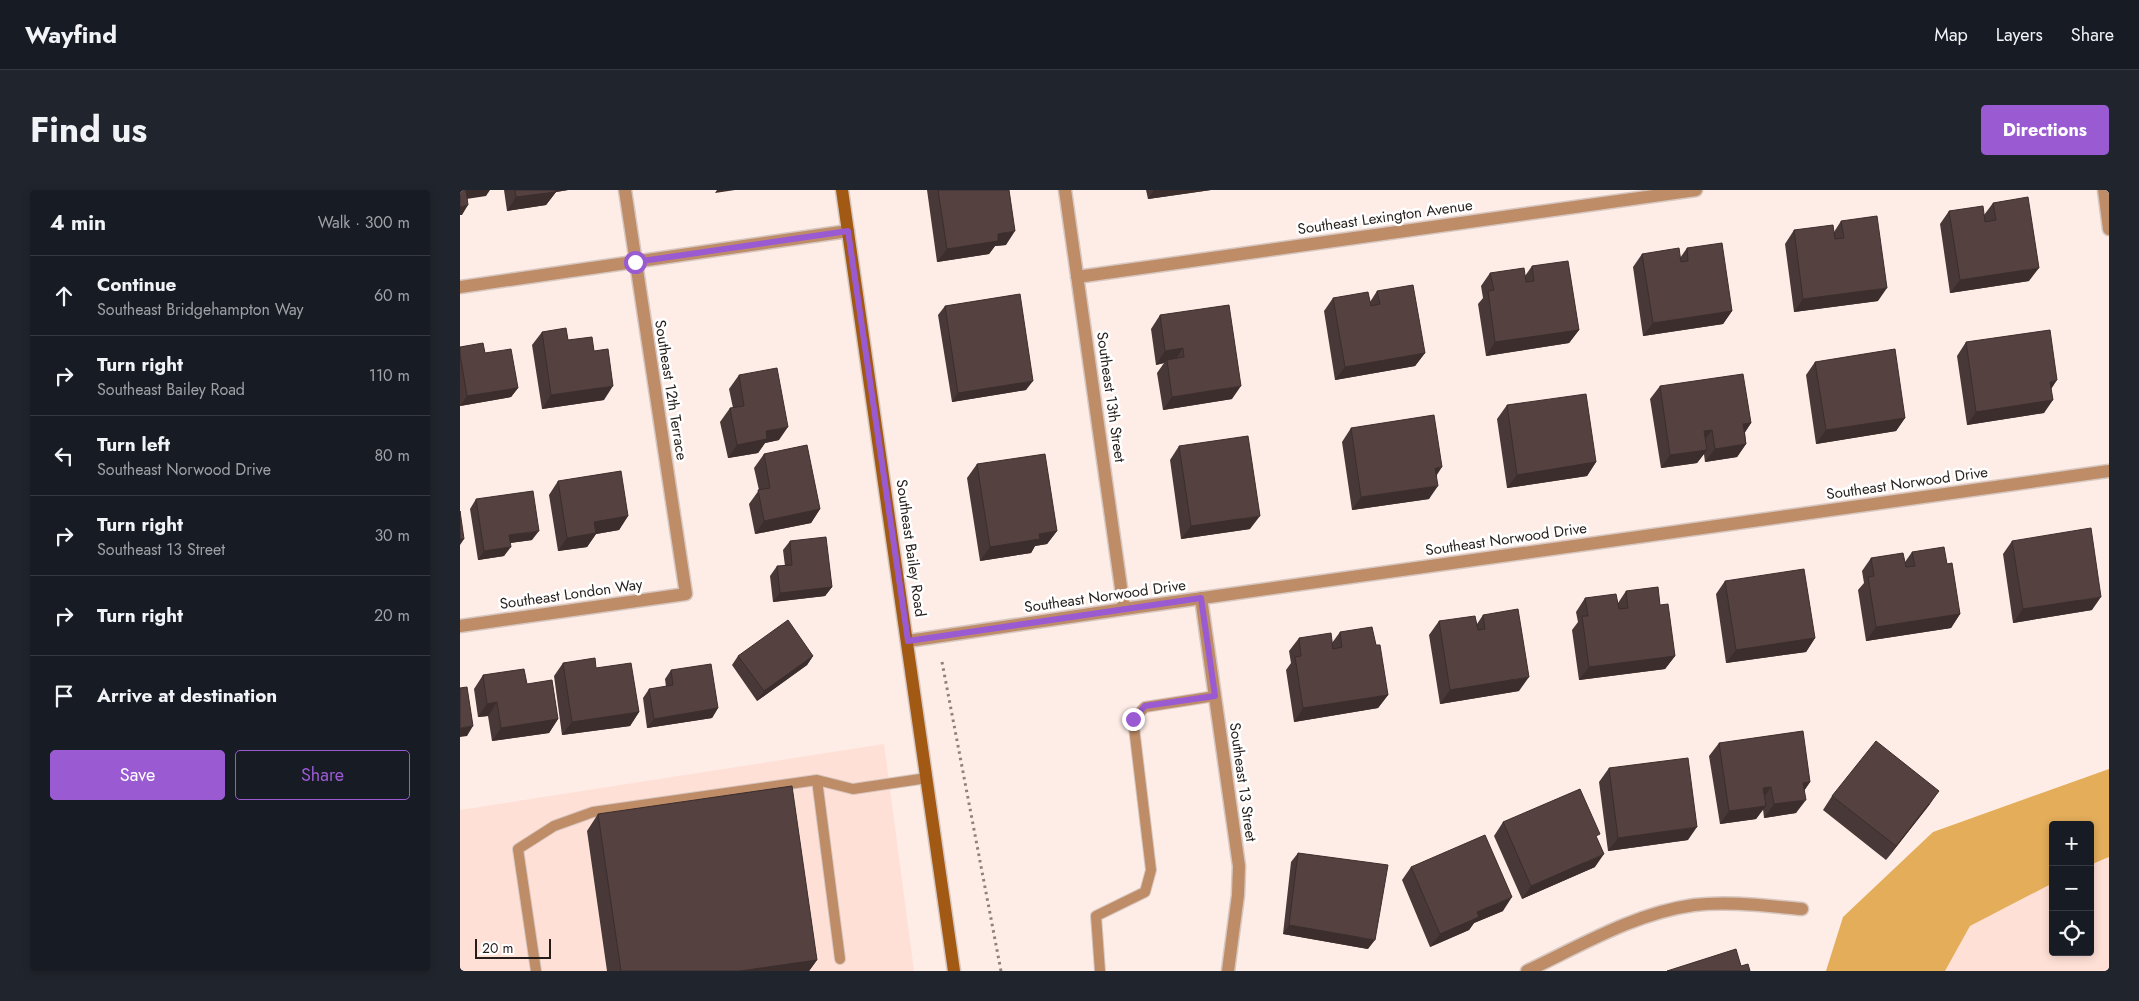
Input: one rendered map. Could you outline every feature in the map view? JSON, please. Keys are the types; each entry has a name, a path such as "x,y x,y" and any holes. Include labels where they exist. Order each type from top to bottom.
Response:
{"main road":[{"name":"Southeast Bailey Road","path":"842,190 954,971"}],"street":[{"name":"Southeast 12th Terrace","path":"625,190 686,594"},
{"name":"Southeast 13th Street","path":"1065,190 1124,609"},
{"name":"Southeast Lexington Avenue","path":"1077,277 1696,190"},
{"path":"2104,190 2109,229"},
{"path":"460,287 848,231"},
{"name":"Southeast Norwood Drive","path":"908,641 1201,598 2109,472"},
{"name":"Southeast London Way","path":"460,626 686,594"},
{"name":"Southeast 13 Street","path":"1201,598 1239,866 1238,895 1228,971"},
{"path":"1527,971 1629,923 1663,911 1695,905 1726,904 1802,909"}],"lane":[{"path":"1100,971 1096,916 1145,892 1151,870 1133,719 1145,706 1215,696"},
{"path":"536,971 518,850 554,826 593,812 817,780 853,789 927,778"},
{"path":"817,780 840,959"}],"path":[{"path":"942,662 1001,971"}],"shaded area":[{"path":"884,744 914,971 460,971 460,810"},
{"path":"2109,769 2109,857 2094,863 2094,821 2049,821 2049,885 1970,926 1945,971 1826,971 1843,917 1933,832"},
{"path":"2109,857 2109,971 1945,971 1970,926 2049,885 2049,956 2094,956 2094,863"}],"building":[{"path":"460,190 466,190 468,205 460,207"},
{"path":"515,190 555,190 556,192 516,197"},
{"path":"938,190 1009,190 1015,231 998,234 998,241 947,249"},
{"path":"2028,197 2039,268 1960,280 1949,211 1983,206 1985,222 1996,220 1993,203"},
{"path":"1877,216 1887,288 1803,299 1794,230 1833,225 1835,239 1844,238 1841,221"},
{"path":"1722,243 1732,311 1653,323 1642,254 1679,248 1681,262 1688,261 1687,248"},
{"path":"1568,261 1579,330 1495,342 1488,291 1494,290 1490,273 1524,268 1526,282 1534,281 1532,266"},
{"path":"1413,285 1425,353 1345,367 1333,298 1368,292 1371,306 1380,304 1377,291"},
{"path":"1020,294 1033,381 958,393 945,306"},
{"path":"1229,305 1241,386 1172,397 1167,360 1184,357 1183,348 1165,351 1160,315"},
{"path":"566,328 568,340 592,337 594,351 608,349 613,386 551,395 542,332"},
{"path":"2050,330 2057,380 2050,382 2053,400 1976,412 1966,342"},
{"path":"483,343 485,353 511,349 518,388 467,396 460,347"},
{"path":"1895,349 1905,418 1826,430 1815,362"},
{"path":"777,368 788,427 766,431 767,439 737,445 730,408 744,406 739,375"},
{"path":"1743,374 1751,423 1743,424 1746,444 1715,449 1712,430 1704,431 1707,450 1670,455 1660,386"},
{"path":"1586,394 1596,462 1517,475 1507,405"},
{"path":"1434,415 1442,467 1435,468 1438,486 1361,497 1351,428"},
{"path":"1248,436 1260,516 1191,526 1179,446"},
{"path":"807,445 820,509 764,521 758,490 770,488 764,454"},
{"path":"1045,454 1057,531 1039,534 1040,539 990,547 977,464"},
{"path":"621,471 628,516 594,522 596,533 567,538 558,481"},
{"path":"533,491 539,531 509,535 511,547 484,551 476,499"},
{"path":"460,511 464,539 460,539"},
{"path":"2091,528 2101,597 2023,609 2012,541"},
{"path":"826,537 832,587 780,593 777,566 792,565 790,541"},
{"path":"1944,547 1947,564 1952,563 1960,614 1876,627 1868,577 1874,576 1871,558 1903,553 1906,567 1915,566 1912,552"},
{"path":"1804,569 1815,638 1736,650 1725,581"},
{"path":"1658,587 1660,605 1668,604 1675,656 1589,667 1582,616 1588,616 1585,598 1616,594 1619,609 1628,608 1626,591"},
{"path":"1518,609 1529,677 1450,690 1439,621 1475,616 1478,630 1485,629 1483,615"},
{"path":"788,620 813,656 764,691 738,656"},
{"path":"1372,627 1376,645 1380,645 1388,695 1303,708 1295,657 1301,656 1299,638 1331,633 1333,649 1342,647 1340,632"},
{"path":"595,658 596,668 631,663 639,712 572,722 563,663"},
{"path":"711,664 718,708 654,719 649,689 673,685 671,670"},
{"path":"524,669 527,684 552,680 558,719 501,728 497,702 487,704 483,675"},
{"path":"467,687 473,726 460,728 460,688"},
{"path":"1803,731 1810,782 1803,783 1806,800 1774,804 1771,787 1763,788 1766,806 1729,811 1719,743"},
{"path":"1876,741 1939,791 1896,846 1832,796"},
{"path":"1688,758 1697,827 1618,838 1609,768"},
{"path":"792,786 817,960 740,971 621,971 598,814"},
{"path":"1580,789 1600,834 1596,836 1604,854 1531,886 1503,822"},
{"path":"1485,835 1512,897 1477,912 1479,917 1440,934 1411,867"},
{"path":"1298,853 1388,865 1375,940 1289,925"},
{"path":"1736,949 1741,966 1748,964 1750,971 1667,971"}],"route":[{"path":"635,262 848,231 908,641 1201,598 1215,696 1145,706 1133,719"}]}
